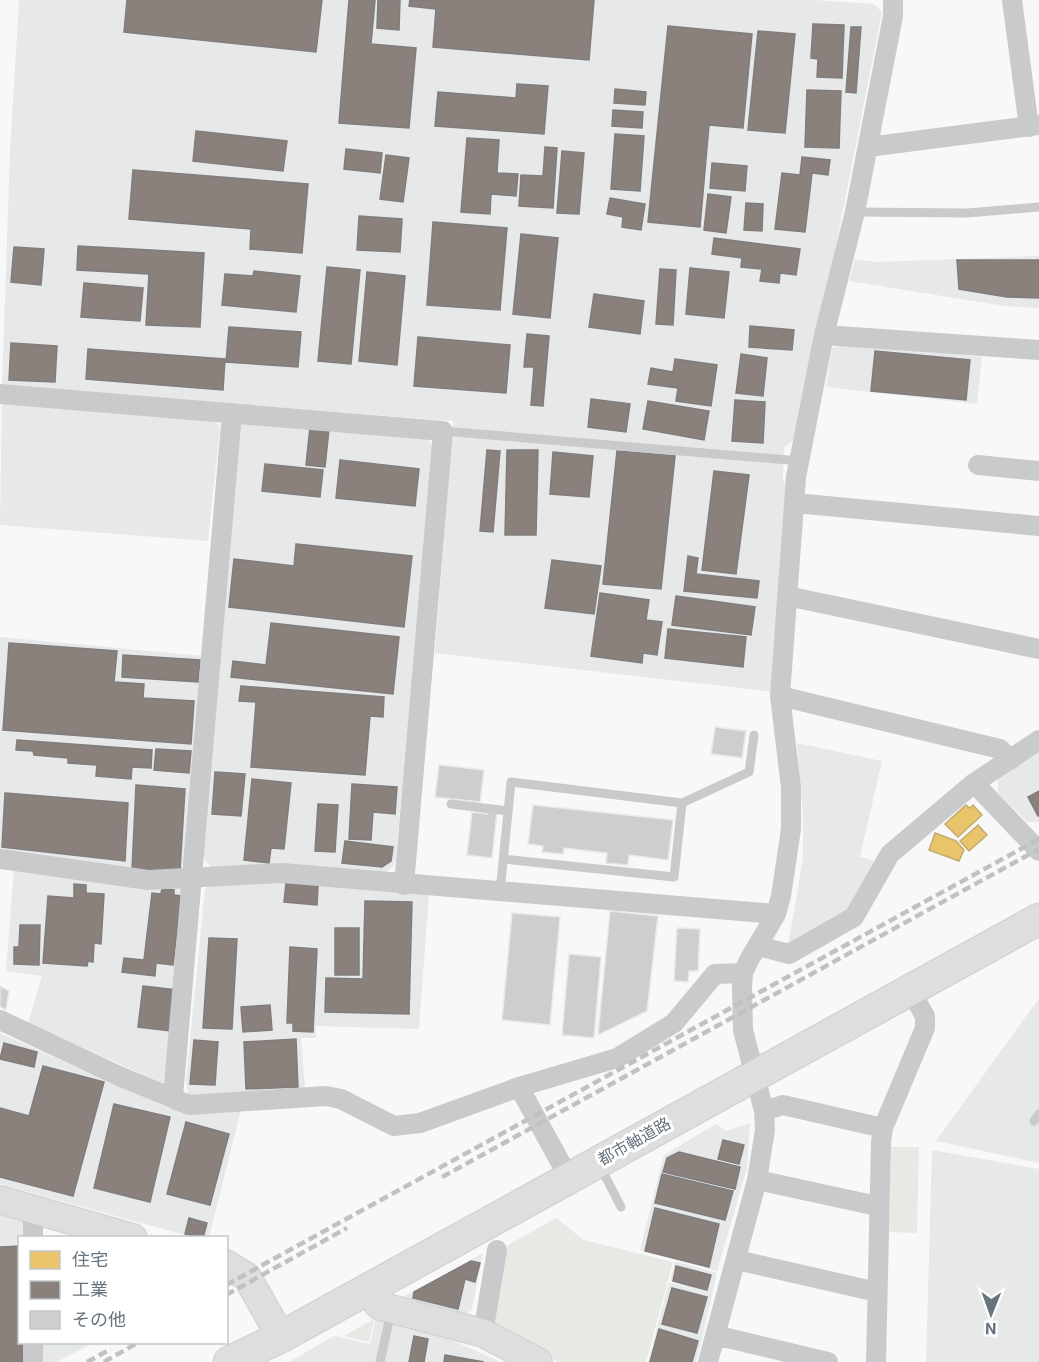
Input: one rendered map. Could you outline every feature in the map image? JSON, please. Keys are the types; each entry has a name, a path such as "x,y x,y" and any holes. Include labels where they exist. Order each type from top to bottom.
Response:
{"main road":[{"name":"都市軸道路","path":"229,1362 281,1337 754,1074 1039,919"}],"street":[{"path":"708,1362 756,1180 765,1130 764,1111 743,1030 743,973 776,914 791,829 790,787 780,696 800,461 824,335 855,212 893,16 893,0"},
{"path":"868,147 1034,126 1012,0"},
{"path":"824,335 1039,350"},
{"path":"0,394 443,431 404,885"},
{"path":"173,1097 232,413"},
{"path":"978,465 1039,471"},
{"path":"795,503 1039,526"},
{"path":"787,596 1039,649"},
{"path":"780,696 1000,749 1010,760"},
{"path":"758,946 789,954 854,917 890,854 974,783 1039,740"},
{"path":"974,783 1039,850"},
{"path":"0,859 148,880 282,873 404,885 776,914"},
{"path":"0,1020 189,1106 326,1096 341,1099 384,1122 405,1127 519,1087 617,1058 674,1023 715,974 743,973"},
{"path":"876,1362 877,1206 883,1128 925,1028 926,1016 910,990"},
{"path":"519,1087 569,1178"},
{"path":"764,1111 783,1105 883,1128"},
{"path":"756,1180 877,1206"},
{"path":"0,1200 126,1236"},
{"path":"33,1209 33,1236"},
{"path":"483,1333 497,1250"},
{"path":"736,1260 877,1292"},
{"path":"228,1265 247,1277 281,1337"},
{"path":"365,1290 380,1306 483,1333 538,1362"},
{"path":"715,1335 828,1362"},
{"path":"33,1344 33,1362"}],"lane":[{"path":"855,212 967,213 1039,207"},
{"path":"443,431 800,461"},
{"path":"501,892 511,782 682,803 749,772 754,735"},
{"path":"504,859 674,877 682,837 682,803"},
{"path":"451,804 508,811"},
{"path":"598,1162 621,1207"},
{"path":"380,1362 392,1309"}],"shaded area":[{"path":"19,0 815,0 874,4 882,12 799,434 784,448 783,479 789,491 774,692 435,653 453,421 2,386 10,152"},
{"path":"1039,256 1039,308 1004,306 849,281 855,259 876,262"},
{"path":"847,343 982,357 977,404 826,387 832,348"},
{"path":"2,394 211,416 220,427 208,541 0,525"},
{"path":"255,419 424,436 434,447 395,864 383,876 211,867 203,858 236,424"},
{"path":"0,637 203,656 189,869 147,872 0,852"},
{"path":"797,743 882,761 860,857 880,862 846,913 788,946 803,858 803,814"},
{"path":"1039,750 1039,822 1027,822 998,793 998,777"},
{"path":"14,869 180,884 187,889 169,1080 162,1083 28,1023 42,976 6,971"},
{"path":"280,877 429,893 419,1029 316,1026 316,1038 301,1038 305,1088 189,1099 186,1080 205,889 213,881"},
{"path":"1039,998 1039,1163 936,1141"},
{"path":"0,1033 168,1108 241,1110 209,1236 188,1236 0,1184"},
{"path":"750,1123 747,1168 717,1271 640,1250 664,1155 716,1124 726,1131"},
{"path":"891,1147 919,1147 917,1233 889,1232"},
{"path":"932,1150 1039,1169 1039,1362 926,1362"},
{"path":"0,1209 25,1215 25,1236 18,1236 18,1344 26,1344 26,1362 0,1362"},
{"path":"556,1218 584,1240 673,1262 646,1362 558,1362 492,1329 508,1245"},
{"path":"483,1253 472,1310 462,1317 401,1298"},
{"path":"675,1261 717,1273 696,1362 648,1362 669,1282 705,1293 670,1281"},
{"path":"376,1316 445,1337 501,1362 289,1362 334,1336 370,1344"},
{"path":"374,1319 369,1342 344,1336"},
{"path":"41,1344 91,1344 57,1362 42,1362"}],"building: 住宅":[{"path":"966,805 970,808 973,805 982,815 958,837 945,824"},
{"path":"978,825 987,835 969,851 960,841"},
{"path":"935,833 956,841 964,850 959,861 929,850"}],"building: 工業":[{"path":"127,0 322,0 316,52 124,32"},
{"path":"349,0 375,0 371,44 416,48 409,128 339,123"},
{"path":"378,0 400,0 399,30 377,28"},
{"path":"410,0 594,0 589,60 433,47 436,9 409,6"},
{"path":"813,24 844,25 842,78 817,77 818,59 811,58"},
{"path":"668,26 752,34 743,128 709,125 700,227 648,222"},
{"path":"851,27 861,27 856,93 846,92"},
{"path":"758,31 795,34 785,133 748,130"},
{"path":"517,84 548,86 544,134 435,126 438,92 516,98"},
{"path":"615,89 646,92 645,105 614,103"},
{"path":"807,90 841,91 839,148 805,147"},
{"path":"613,110 643,112 642,128 612,126"},
{"path":"196,131 287,141 283,171 193,161"},
{"path":"615,134 644,136 640,191 611,189"},
{"path":"467,138 499,140 497,173 518,174 516,196 491,194 490,214 461,212"},
{"path":"545,147 557,148 553,208 519,206 521,175 543,176"},
{"path":"346,149 382,153 380,173 344,169"},
{"path":"562,151 584,153 579,214 557,213"},
{"path":"386,155 409,158 403,202 380,199"},
{"path":"802,157 830,160 828,175 812,173 805,232 775,229 782,173 800,175"},
{"path":"712,163 747,166 745,191 710,188"},
{"path":"133,170 308,184 302,253 250,249 251,229 129,219"},
{"path":"708,194 731,197 726,233 704,230"},
{"path":"610,198 645,204 641,230 622,227 623,217 607,214"},
{"path":"746,203 763,204 762,231 744,230"},
{"path":"359,216 402,219 400,252 357,250"},
{"path":"433,222 507,228 500,310 427,305"},
{"path":"521,234 558,238 550,318 513,314"},
{"path":"714,238 800,249 796,275 780,273 779,283 760,281 762,269 741,267 742,258 712,254"},
{"path":"78,246 204,253 200,327 146,325 149,274 77,270"},
{"path":"14,247 44,249 41,285 11,282"},
{"path":"957,260 1039,260 1039,298 1007,297 959,289"},
{"path":"327,267 360,270 351,364 318,361"},
{"path":"690,268 729,272 724,318 686,314"},
{"path":"660,269 676,270 673,325 656,324"},
{"path":"254,271 300,276 296,312 222,305 225,274 253,276"},
{"path":"367,272 405,276 397,365 359,361"},
{"path":"84,283 143,288 140,321 81,317"},
{"path":"594,294 644,301 640,334 589,327"},
{"path":"750,326 794,330 792,350 749,347"},
{"path":"229,327 301,332 298,367 226,362"},
{"path":"527,334 549,336 543,406 531,405 534,367 524,367"},
{"path":"418,337 510,345 506,393 414,386"},
{"path":"11,343 57,346 55,382 9,380"},
{"path":"88,349 225,359 223,390 86,379"},
{"path":"875,351 970,360 966,400 871,391"},
{"path":"741,354 767,358 763,396 736,393"},
{"path":"675,359 717,365 711,406 676,401 678,388 648,384 651,368 673,372"},
{"path":"591,399 630,404 626,432 588,427"},
{"path":"735,400 765,402 763,443 732,441"},
{"path":"648,401 709,411 704,440 643,429"},
{"path":"310,427 329,429 325,467 306,465"},
{"path":"487,450 500,451 493,532 480,531"},
{"path":"507,450 538,450 536,535 505,535"},
{"path":"617,451 675,456 661,589 603,584"},
{"path":"553,452 593,456 589,497 550,494"},
{"path":"340,460 419,469 415,506 336,498"},
{"path":"265,464 323,470 320,497 262,491"},
{"path":"714,471 749,475 736,574 702,570"},
{"path":"296,544 412,556 404,627 229,607 234,559 294,566"},
{"path":"688,556 698,558 696,574 759,581 757,598 684,591"},
{"path":"552,560 601,566 594,614 545,608"},
{"path":"600,593 649,600 646,620 662,622 657,655 643,653 642,663 591,656"},
{"path":"676,596 755,607 751,635 672,625"},
{"path":"271,623 399,637 393,694 231,677 233,661 266,665"},
{"path":"668,629 746,637 743,667 665,658"},
{"path":"9,643 117,651 114,682 144,684 143,698 194,701 191,744 3,730"},
{"path":"123,655 200,660 198,682 122,677"},
{"path":"241,686 384,697 383,717 370,716 365,775 251,767 256,702 239,701"},
{"path":"17,740 152,750 151,768 132,767 131,779 96,776 97,765 68,763 68,758 34,755 33,751 16,750"},
{"path":"156,749 191,751 189,773 154,770"},
{"path":"215,772 245,774 241,816 212,814"},
{"path":"252,779 291,783 284,849 271,848 269,863 244,860"},
{"path":"352,784 397,787 395,814 373,812 371,840 349,839"},
{"path":"136,785 185,789 180,870 132,870"},
{"path":"1039,791 1039,815 1038,816 1028,797"},
{"path":"5,793 128,803 125,861 2,847"},
{"path":"318,804 338,805 335,852 315,851"},
{"path":"345,841 393,847 391,861 382,867 342,863"},
{"path":"286,883 318,886 317,905 284,902"},
{"path":"74,884 86,885 86,893 104,894 101,944 94,943 93,962 88,961 87,966 43,963 48,896 74,898"},
{"path":"162,888 174,890 174,895 181,896 173,965 156,963 155,976 122,972 124,958 144,960 152,893 161,894"},
{"path":"365,901 412,902 409,1014 325,1012 326,978 363,979"},
{"path":"20,925 40,925 39,965 14,964 14,947 19,947"},
{"path":"335,928 359,928 359,975 335,975"},
{"path":"209,938 237,939 232,1029 203,1028"},
{"path":"290,947 317,949 313,1032 293,1031 293,1023 287,1023"},
{"path":"143,986 177,990 171,1031 138,1027"},
{"path":"270,1005 272,1030 243,1032 241,1007"},
{"path":"296,1039 298,1087 246,1089 244,1042"},
{"path":"194,1040 218,1042 215,1085 190,1084"},
{"path":"4,1043 37,1052 34,1067 0,1059"},
{"path":"43,1066 104,1082 73,1196 0,1177 0,1108 29,1116"},
{"path":"114,1104 170,1117 150,1202 94,1188"},
{"path":"186,1122 229,1134 210,1205 167,1194"},
{"path":"723,1140 744,1145 739,1164 718,1159"},
{"path":"679,1152 740,1167 735,1189 663,1172 667,1158"},
{"path":"662,1174 733,1191 725,1220 655,1203"},
{"path":"655,1208 719,1224 709,1267 645,1251"},
{"path":"189,1218 207,1223 204,1236 185,1234"},
{"path":"18,1246 18,1344 23,1344 24,1362 0,1362 0,1247"},
{"path":"471,1261 480,1263 475,1282 465,1279 458,1309 413,1298 414,1292"},
{"path":"676,1266 711,1275 707,1290 673,1281"},
{"path":"672,1288 707,1297 697,1333 662,1324"},
{"path":"659,1329 698,1341 692,1362 650,1362"},
{"path":"414,1336 428,1339 424,1362 409,1362"},
{"path":"445,1355 484,1362 444,1362"}],"building: その他":[{"path":"715,727 746,731 742,758 711,754"},
{"path":"439,765 484,770 480,802 435,797"},
{"path":"533,805 673,820 668,860 629,855 628,865 606,863 607,853 564,848 563,854 542,852 543,846 528,844"},
{"path":"487,811 497,812 492,858 467,855 472,812 487,814"},
{"path":"610,911 658,916 647,1011 598,1035"},
{"path":"512,913 560,917 550,1025 502,1020"},
{"path":"677,928 700,929 698,971 689,971 688,982 674,981"},
{"path":"569,954 601,957 594,1038 562,1035"},
{"path":"0,986 9,991 6,1010 0,1007"}],"railway":[{"path":"228,1284 1039,839"},
{"path":"442,1177 1039,849"},
{"path":"228,1294 347,1228"},
{"path":"104,1362 136,1344"},
{"path":"87,1362 111,1349"}]}
